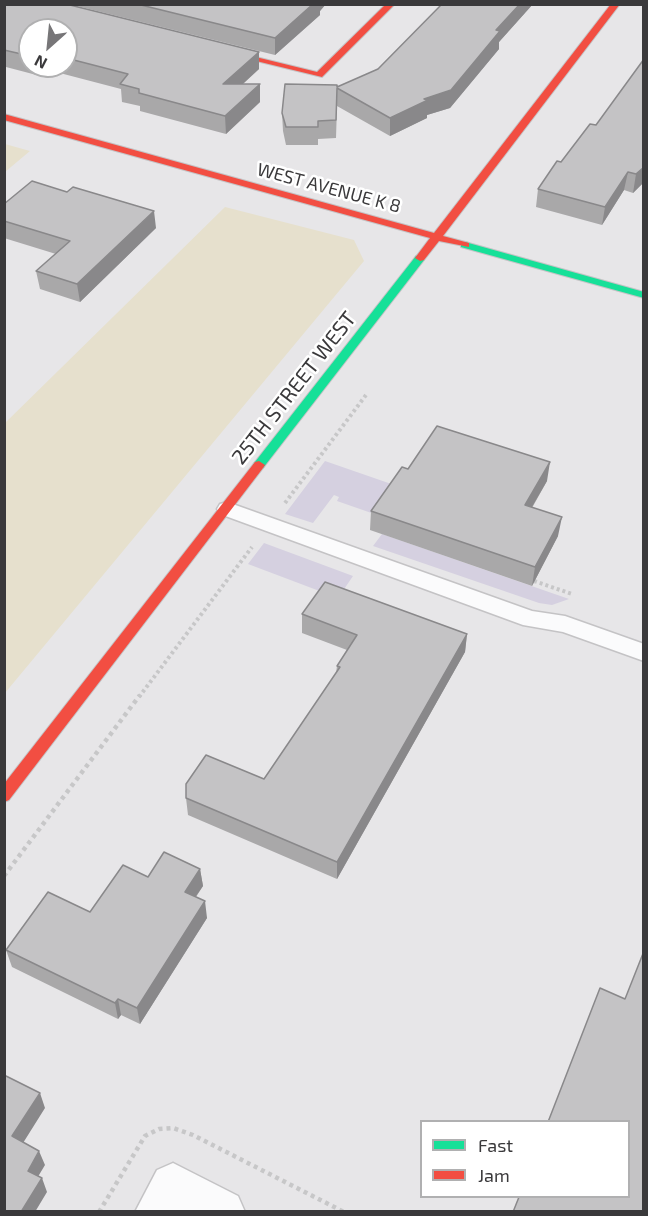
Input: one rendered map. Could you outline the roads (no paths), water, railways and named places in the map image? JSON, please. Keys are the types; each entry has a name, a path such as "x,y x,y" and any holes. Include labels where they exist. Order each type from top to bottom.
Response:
{"street":[{"path":"204,47 319,75 392,4"},
{"name":"25TH STREET WEST","path":"4,796 616,4"},
{"name":"WEST AVENUE K 8","path":"4,117 644,295"},
{"path":"165,1199 222,1212"}],"lane":[{"path":"227,509 530,619 565,624 644,653"}]}
